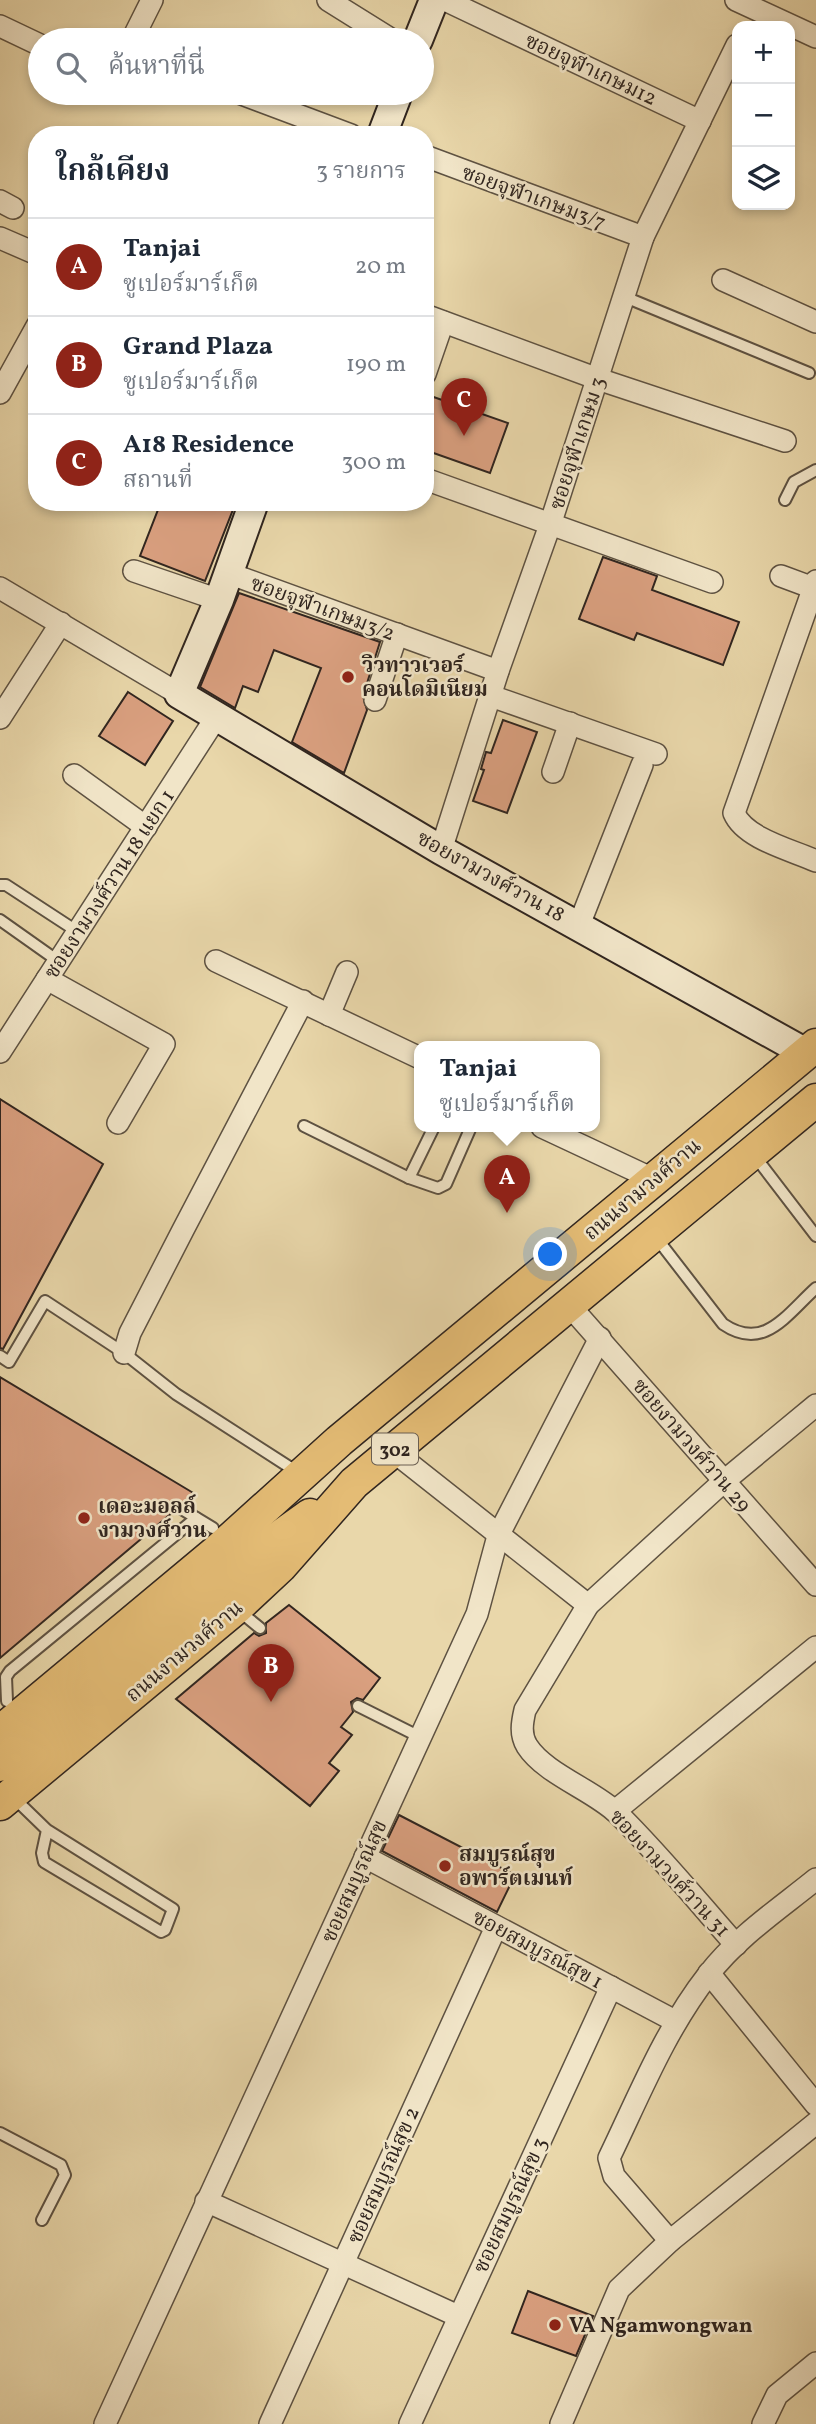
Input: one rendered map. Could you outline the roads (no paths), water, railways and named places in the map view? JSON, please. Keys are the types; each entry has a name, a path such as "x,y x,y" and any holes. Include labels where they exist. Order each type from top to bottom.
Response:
{"main road":[{"name":"ถนนงามวงศ์วาน","path":"2,1709 339,1441 811,1049"},
{"name":"ถนนงามวงศ์วาน","path":"5,1800 236,1608 281,1566 354,1483 816,1100"},
{"name":"ถนนงามวงศ์วาน","path":"0,1765 214,1542 294,1470 339,1441"},
{"name":"ถนนงามวงศ์วาน","path":"214,1542 354,1483"}],"street":[{"path":"138,28 152,0"},
{"path":"327,0 372,28"},
{"path":"423,28 434,0"},
{"name":"ซอยจุฬาเกษม12","path":"445,0 700,121"},
{"path":"746,12 816,37"},
{"path":"0,26 28,39"},
{"name":"ซอยจุฬาเกษม 3","path":"442,850 498,671 550,525 643,237 732,55"},
{"path":"271,105 327,126"},
{"path":"385,126 393,105"},
{"name":"ซอยจุฬาเกษม3/7","path":"434,159 643,237"},
{"path":"0,238 28,250"},
{"path":"723,279 816,322"},
{"path":"434,318 598,379 785,441"},
{"path":"0,393 28,342"},
{"path":"434,482 712,582"},
{"path":"0,588 179,694 219,600 251,511"},
{"path":"134,571 219,600"},
{"name":"ซอยจุฬาเกษม3/2","path":"228,573 498,671"},
{"path":"781,576 815,586 734,813 738,822 751,831 816,861"},
{"path":"0,718 61,623"},
{"path":"375,700 397,635"},
{"name":"ซอยงามวงศ์วาน 18","path":"179,694 442,850 811,1049"},
{"path":"491,696 570,723 649,759 579,925"},
{"name":"ซอยงามวงศ์วาน 18 แยก 1","path":"0,1052 217,716"},
{"path":"553,772 570,723"},
{"path":"74,775 146,827"},
{"path":"216,961 414,1056"},
{"path":"53,970 164,1044 118,1123"},
{"path":"329,1015 347,972"},
{"path":"124,1353 130,1333 303,1001"},
{"path":"553,1132 653,1179"},
{"name":"ซอยงามวงศ์วาน 29","path":"569,1305 816,1585"},
{"name":"ซอยสมบูรณ์สุข","path":"105,2424 418,1736 477,1614 498,1536 600,1338"},
{"name":"ซอยงามวงศ์วาน 31","path":"670,2241 614,2176 609,2158 675,2021 709,1973 736,1945 615,1811 539,1759 522,1735 525,1710 588,1605 723,1482 816,1405"},
{"path":"393,1451 588,1605"},
{"path":"615,1811 816,1647"},
{"name":"ซอยสมบูรณ์สุข 1","path":"365,1857 675,2021"},
{"path":"736,1945 816,1879"},
{"name":"ซอยสมบูรณ์สุข 2","path":"270,2424 496,1927"},
{"path":"709,1973 816,2105"},
{"name":"ซอยสมบูรณ์สุข 3","path":"410,2424 611,1987"},
{"path":"561,2424 619,2289 670,2241 816,2123"},
{"path":"206,2201 458,2316"},
{"path":"763,2424 777,2395 816,2363"}],"lane":[{"path":"625,297 809,373"},
{"path":"785,500 794,482 816,470"},
{"path":"0,885 6,886 78,932"},
{"path":"0,920 53,970"},
{"path":"304,1126 433,1188 443,1187 469,1132"},
{"path":"409,1178 432,1132"},
{"path":"752,1153 816,1236"},
{"path":"653,1233 723,1324 736,1332 749,1336 767,1333 816,1289"},
{"path":"0,1356 9,1362 45,1301 124,1353 176,1394 294,1470"},
{"path":"180,1508 214,1542"},
{"path":"236,1608 260,1628"},
{"path":"358,1706 418,1736"},
{"path":"5,1800 47,1830 173,1909 165,1930 161,1931 44,1862 42,1853 47,1830"},
{"path":"0,2133 61,2165 65,2175 42,2220"}],"place":[{"name":"A18 Residence","path":"464,436"},
{"name":"วิวทาวเวอร์ คอนโดมิเนียม","path":"348,677"},
{"name":"Tanjai","path":"507,1213"},
{"name":"เดอะมอลล์ งามวงศ์วาน","path":"84,1518"},
{"name":"Grand Plaza","path":"271,1702"},
{"name":"สมบูรณ์สุข อพาร์ตเมนท์","path":"445,1866"},
{"name":"VA Ngamwongwan","path":"555,2325"}]}
